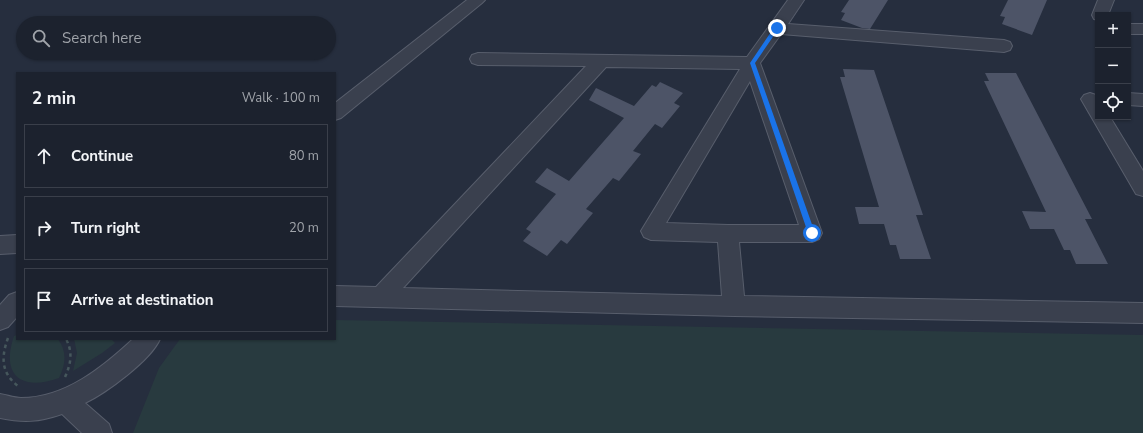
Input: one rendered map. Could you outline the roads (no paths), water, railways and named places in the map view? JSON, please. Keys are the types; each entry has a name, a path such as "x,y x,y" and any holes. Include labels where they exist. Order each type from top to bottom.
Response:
{"street":[{"path":"336,112 477,0"},
{"path":"752,63 812,233 728,234 651,231 752,63 796,0"},
{"path":"1101,12 1106,0"},
{"path":"777,28 1004,46"},
{"path":"1131,29 1143,29"},
{"path":"478,59 752,63"},
{"path":"382,296 602,60"},
{"path":"1095,99 1090,99 1095,107"},
{"path":"1131,99 1143,100"},
{"path":"1103,120 1143,188"},
{"path":"728,234 734,306"},
{"path":"0,245 16,244"},
{"path":"336,296 734,306 1143,312"},
{"path":"5,327 16,304"},
{"path":"0,406 20,410 42,408 67,390 92,386 115,370 148,340"},
{"path":"67,390 100,433"}]}
